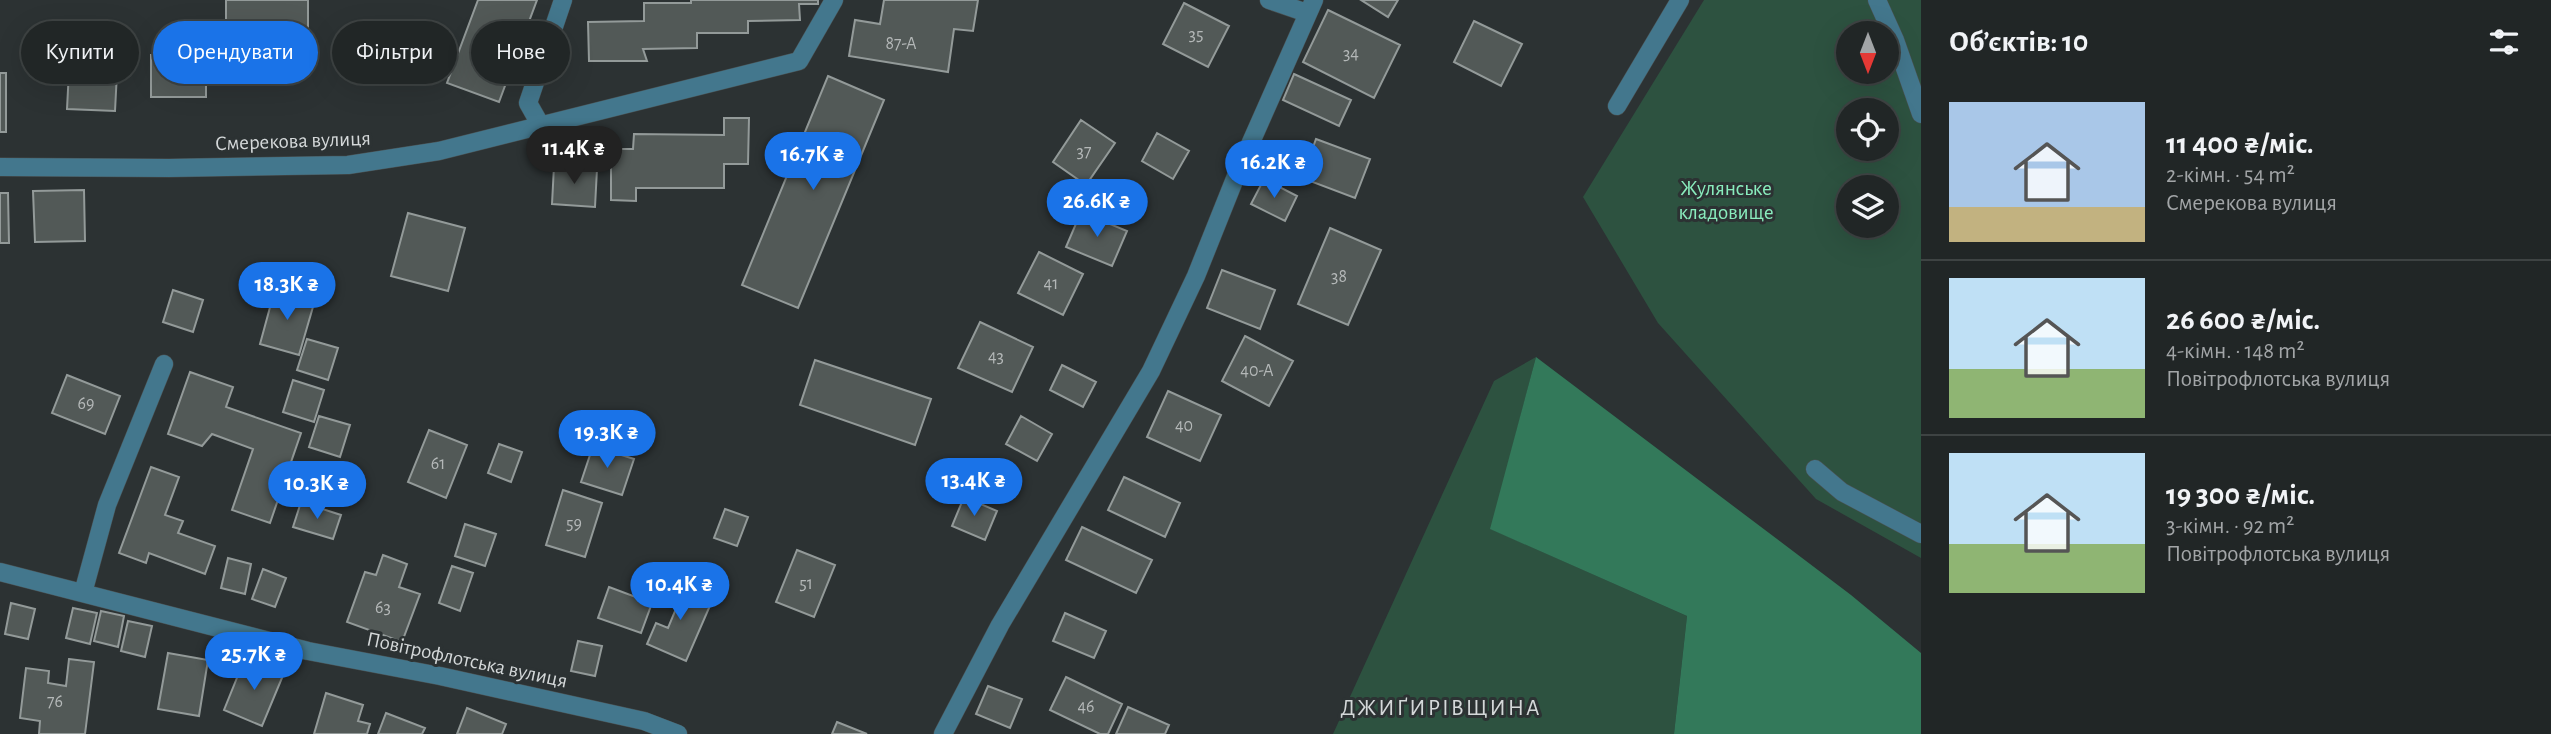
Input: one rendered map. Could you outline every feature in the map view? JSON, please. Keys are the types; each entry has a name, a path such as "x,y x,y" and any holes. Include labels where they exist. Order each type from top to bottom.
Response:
{"street":[{"path":"541,126 528,103 563,0"},
{"name":"Смерекова вулиця","path":"0,167 348,166 439,151 799,61 834,0"},
{"path":"943,734 1000,625 1152,371 1196,276 1236,176 1311,7 1269,0"},
{"path":"1617,106 1681,0"},
{"path":"1877,0 1895,40 1921,114"},
{"path":"83,593 107,505 164,364"},
{"path":"1815,469 1842,492 1921,534"},
{"name":"Повітрофлотська вулиця","path":"0,572 309,650 644,721 678,734"}],"green space":[{"name":"Жулянське кладовище","path":"1704,0 1921,0 1921,558 1816,499 1658,323 1583,197"},
{"path":"1536,357 1491,529 1687,616 1674,734 1333,734 1494,381"},
{"path":"1536,357 1851,595 1921,653 1921,734 1674,734 1687,616 1490,529"}],"building":[{"path":"226,0 308,0 308,21 226,21"},
{"path":"478,0 537,0 529,21 471,21 471,84 506,84 499,102 450,84 457,84 457,56"},
{"path":"691,0 818,0 818,4 799,4 800,20 748,21 748,33 697,33 697,48 643,49 647,61 589,61 588,22 644,21 644,3 691,3"},
{"path":"884,0 978,0 973,31 954,29 948,72 849,56 855,20 880,24"},
{"path":"1361,0 1398,0 1388,17"},
{"path":"1184,3 1229,26 1208,67 1163,44"},
{"path":"1328,10 1400,45 1374,98 1303,62"},
{"path":"1474,21 1522,44 1501,86 1454,62"},
{"path":"151,55 153,84 206,84 206,97 151,97"},
{"path":"0,73 6,73 6,132 0,132"},
{"path":"1294,74 1351,100 1339,126 1283,100"},
{"path":"828,76 884,100 798,308 742,285"},
{"path":"68,84 116,84 115,111 67,109"},
{"path":"724,118 749,118 748,164 724,164 724,188 636,188 636,201 611,200 611,149 633,149 634,134 724,135"},
{"path":"1081,120 1115,143 1086,185 1053,162"},
{"path":"1157,133 1189,151 1173,179 1142,161"},
{"path":"1316,139 1370,159 1355,198 1302,178"},
{"path":"554,166 597,169 595,207 552,204"},
{"path":"1264,179 1297,196 1285,221 1251,204"},
{"path":"84,190 85,241 35,242 33,191"},
{"path":"0,193 8,193 9,243 0,243"},
{"path":"1081,212 1127,231 1112,266 1066,247"},
{"path":"408,213 465,228 448,291 391,276"},
{"path":"1330,228 1381,250 1348,325 1298,304"},
{"path":"1039,252 1083,274 1063,315 1018,293"},
{"path":"1222,270 1275,290 1260,329 1207,308"},
{"path":"275,289 315,300 299,355 260,344"},
{"path":"173,290 203,300 193,332 163,322"},
{"path":"980,322 1033,347 1012,392 958,368"},
{"path":"1245,336 1293,361 1269,406 1222,381"},
{"path":"307,339 338,348 328,380 297,370"},
{"path":"815,360 931,399 915,445 800,405"},
{"path":"1062,365 1096,382 1083,407 1050,390"},
{"path":"190,372 233,387 226,407 301,433 270,523 232,510 253,449 212,434 202,446 168,434"},
{"path":"67,375 120,396 105,434 52,413"},
{"path":"293,380 324,390 314,422 283,412"},
{"path":"1168,391 1221,415 1200,461 1147,437"},
{"path":"319,416 350,425 340,457 309,447"},
{"path":"1021,416 1052,434 1037,461 1006,444"},
{"path":"429,430 467,445 446,498 408,482"},
{"path":"499,444 522,452 511,482 488,473"},
{"path":"593,446 634,459 622,495 581,482"},
{"path":"151,467 179,477 165,515 183,521 178,533 215,546 205,574 149,553 146,563 119,553"},
{"path":"1124,477 1180,503 1165,537 1108,510"},
{"path":"563,490 602,503 585,557 546,545"},
{"path":"964,497 997,511 985,540 952,526"},
{"path":"301,502 341,515 333,539 293,527"},
{"path":"725,509 748,517 737,546 714,538"},
{"path":"465,524 496,534 485,566 455,556"},
{"path":"1082,527 1152,560 1136,593 1066,560"},
{"path":"797,550 835,565 814,617 776,602"},
{"path":"383,555 407,564 399,587 420,594 402,642 347,622 365,572 376,575"},
{"path":"228,558 251,564 245,594 221,588"},
{"path":"452,566 473,573 460,611 439,603"},
{"path":"263,569 286,578 275,607 252,599"},
{"path":"664,580 712,601 686,661 647,644 656,623 668,628 678,604 658,595"},
{"path":"609,587 652,603 641,633 598,618"},
{"path":"11,603 35,609 28,639 5,634"},
{"path":"73,608 97,613 90,644 66,638"},
{"path":"101,611 124,616 118,647 94,641"},
{"path":"1065,613 1106,631 1094,658 1053,641"},
{"path":"128,621 152,626 145,657 121,651"},
{"path":"578,641 602,646 595,676 571,671"},
{"path":"168,653 208,660 199,716 158,709"},
{"path":"245,658 284,673 262,726 224,710"},
{"path":"69,659 94,662 85,734 39,734 40,721 20,718 26,668 49,671 48,683 66,686"},
{"path":"1066,677 1122,704 1108,734 1100,734 1050,710"},
{"path":"988,686 1022,699 1010,728 976,714"},
{"path":"326,693 363,705 358,721 370,724 367,734 314,734"},
{"path":"1128,707 1169,725 1165,734 1116,734"},
{"path":"467,708 506,724 502,734 457,734"},
{"path":"386,713 425,728 422,734 378,734"},
{"path":"837,722 867,734 832,734"}],"district":[{"name":"ДЖИҐИРІВЩИНА","path":"1441,708"}]}
